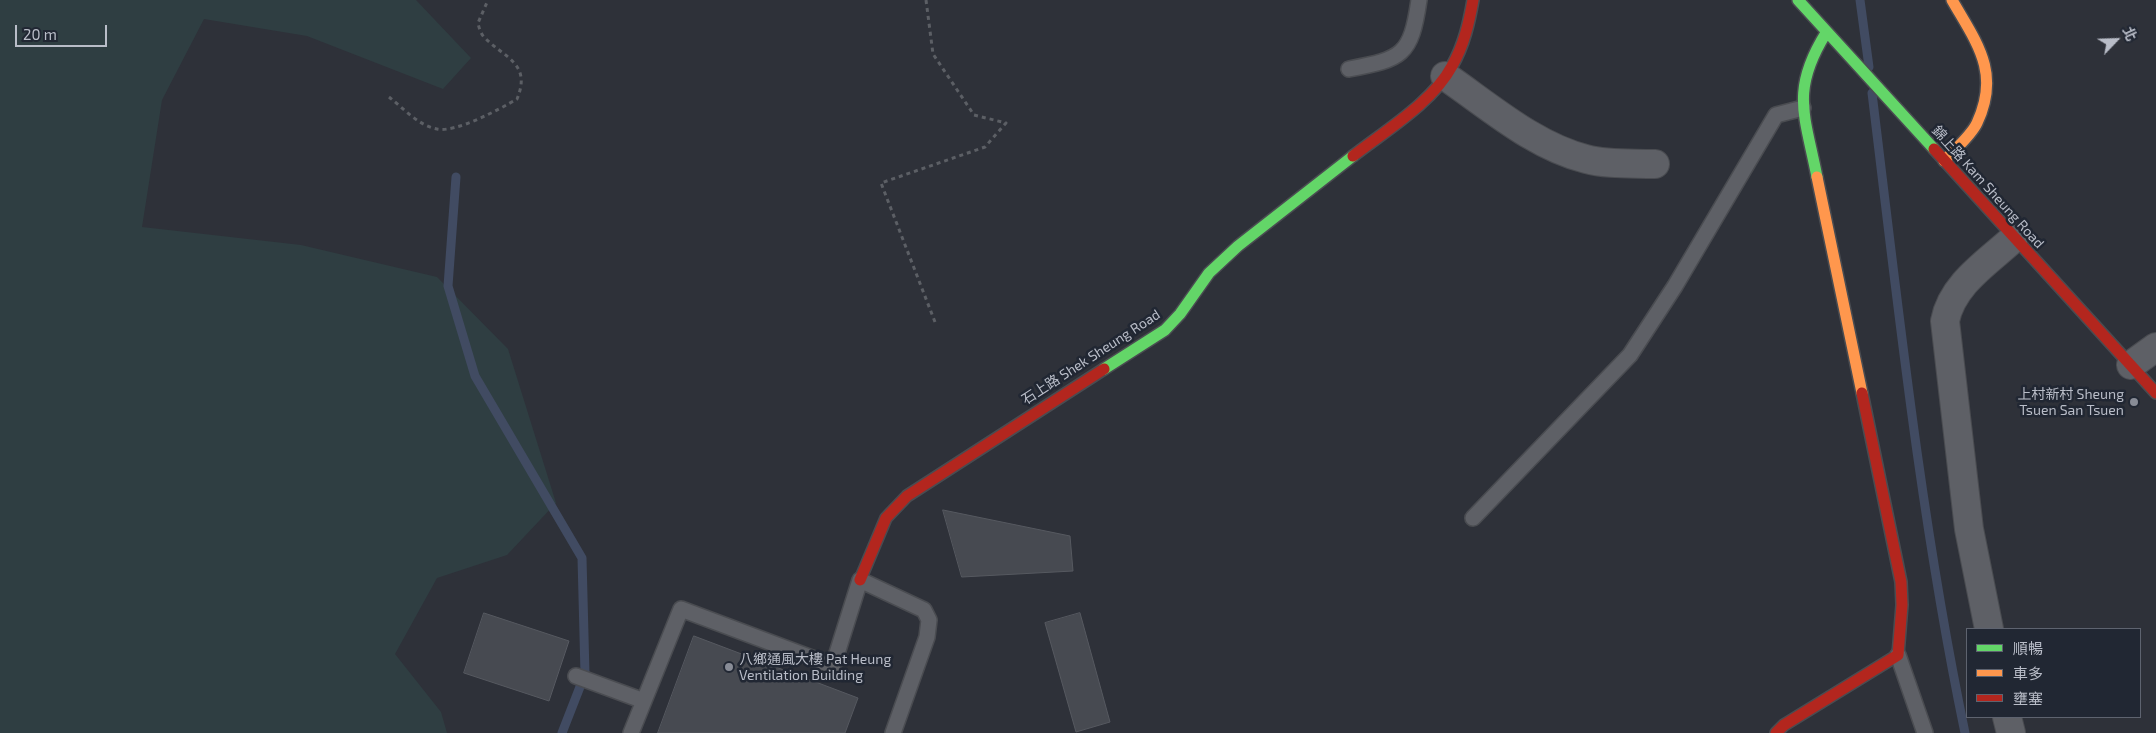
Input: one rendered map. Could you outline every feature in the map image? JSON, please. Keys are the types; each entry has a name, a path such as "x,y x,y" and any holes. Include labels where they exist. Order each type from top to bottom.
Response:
{"street":[{"name":"石上路 Shek Sheung Road","path":"860,580 875,540 886,518 907,496 1164,330 1180,314 1209,274 1238,246 1427,98 1452,67 1467,30 1473,0"},
{"name":"錦上路 Kam Sheung Road","path":"1798,0 1836,44 2156,393"},
{"path":"1944,161 1977,124 1986,94 1986,64 1981,50 1952,0"},
{"path":"1776,733 1784,725 1898,654 1902,604 1900,582 1803,108 1803,78 1809,59 1826,33"},
{"path":"1445,76 1521,129 1553,146 1585,159 1655,164"},
{"path":"1989,628 1969,529 1945,320 1954,294 2014,238"},
{"path":"2131,366 2156,347"},
{"path":"2007,718 2011,733"}],"lane":[{"path":"1349,69 1387,62 1398,54 1411,39 1419,0"},
{"path":"1473,518 1630,355 1674,286 1776,115 1803,108"},
{"path":"631,733 681,609 833,666 860,580 924,610 929,620 927,637 893,733"},
{"path":"1898,654 1925,733"},
{"path":"576,676 644,701"}],"path":[{"path":"389,96 423,123 438,130 458,126 517,99 522,87 520,72 510,57 482,36 478,23 483,7 488,0"},
{"path":"926,0 933,54 974,115 1006,123 985,148 881,183 935,322"}],"shaded area":[{"path":"0,0 416,0 471,58 443,89 307,36 204,19 162,100 142,227 301,245 437,277 508,349 556,503 507,555 437,578 395,654 441,712 447,733 0,733"}],"building":[{"path":"943,510 1070,536 1073,571 962,577"},
{"path":"484,613 569,641 549,701 464,673"},
{"path":"1080,613 1110,722 1076,732 1045,623"},
{"name":"八鄉通風大樓 Pat Heung Ventilation Building","path":"694,636 858,698 845,733 658,733"}],"waterway":[{"path":"1860,0 1869,67"},
{"path":"1872,93 1901,333 1923,494 1949,654 1965,733"},
{"path":"456,177 448,286 475,376 582,558 585,674 562,733"}],"traffic: fast":[{"path":"1798,0 1934,149"},
{"path":"1817,177 1805,119 1804,88 1815,53 1826,33"},
{"path":"1104,369 1165,330 1180,314 1209,273 1238,246 1353,156"}],"traffic: slow":[{"path":"1944,161 1967,138 1977,123 1984,105 1987,88 1986,73 1977,44 1952,0"},
{"path":"1817,177 1862,393"}],"traffic: jam":[{"path":"1353,156 1421,104 1444,79 1463,42 1473,0"},
{"path":"1934,149 2156,393"},
{"path":"860,580 886,518 907,496 1104,369"},
{"path":"1776,733 1784,725 1898,655 1902,605 1901,582 1862,393"}],"place":[{"name":"上村新村 Sheung Tsuen San Tsuen","path":"2134,402"},
{"name":"八鄉通風大樓 Pat Heung Ventilation Building","path":"729,667"}]}
